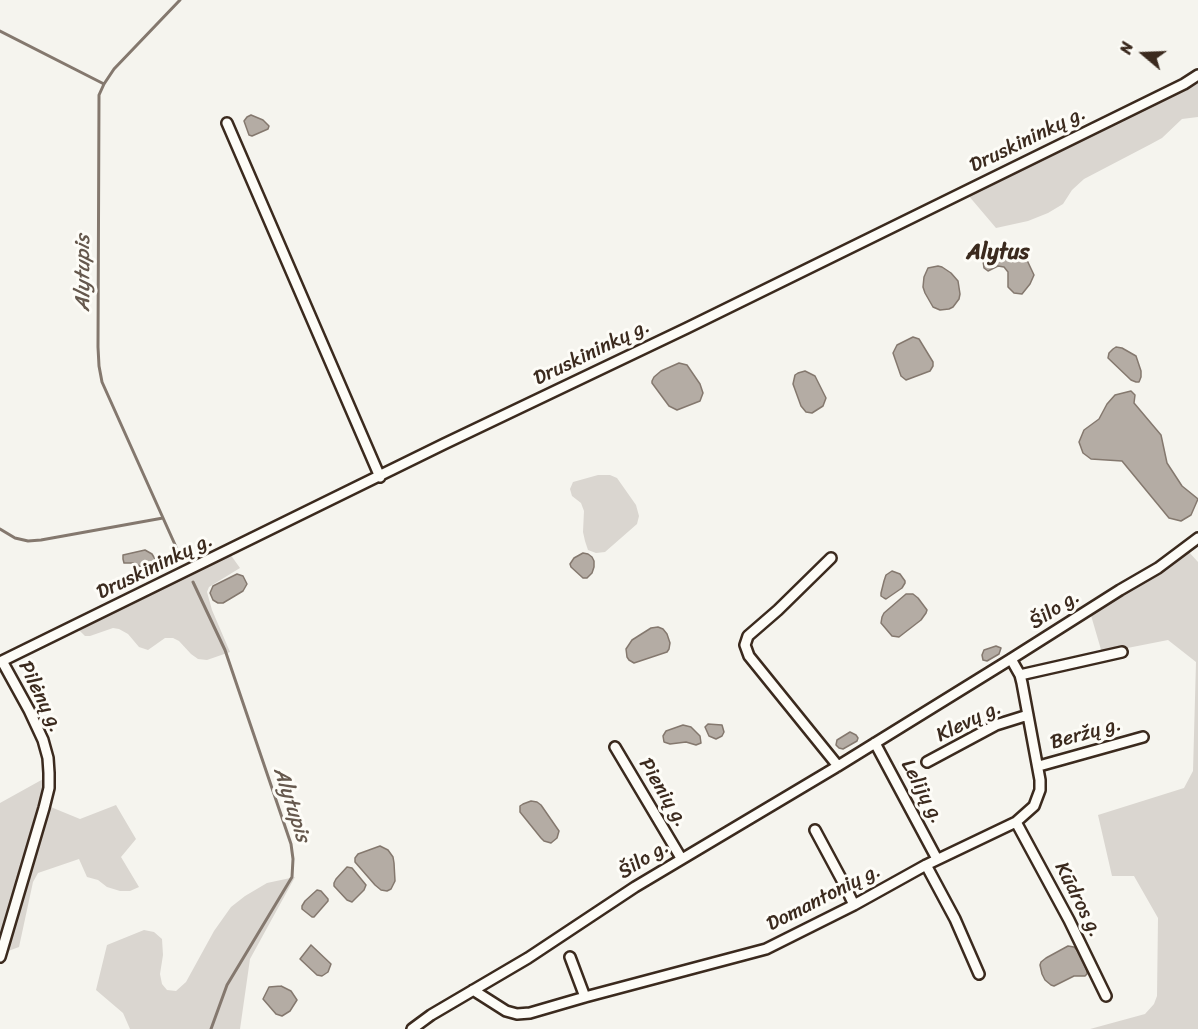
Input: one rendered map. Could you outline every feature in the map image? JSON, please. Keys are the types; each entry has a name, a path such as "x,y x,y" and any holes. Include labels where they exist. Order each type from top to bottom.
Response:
{"street":[{"name":"Druskininkų g.","path":"1,662 444,444 687,328 1184,84 1198,75"},
{"path":"227,123 380,477"},
{"name":"Šilo g.","path":"412,1029 528,958 635,886 838,766 1158,568 1198,538"},
{"path":"831,558 748,636 745,645 749,656 838,766"},
{"path":"1020,675 1122,652"},
{"name":"Domantonių g.","path":"473,990 506,1011 517,1014 530,1013 766,948 854,905 926,865 1016,822 1034,806 1040,790 1039,766 1020,675 1011,659"},
{"name":"Pilėnų g.","path":"0,957 44,808 50,773 42,740 29,710 1,662"},
{"name":"Klevų g.","path":"927,762 996,726 1028,715"},
{"name":"Beržų g.","path":"1039,766 1143,737"},
{"name":"Lelijų g.","path":"875,743 938,859"},
{"name":"Pienių g.","path":"615,747 681,858"},
{"name":"Kūdros g.","path":"1016,822 1069,920 1106,996"},
{"path":"815,830 854,905"},
{"path":"926,865 955,919 979,974"},
{"path":"570,957 585,996"}],"shaded area":[{"path":"1198,83 1198,117 1182,119 1162,138 1084,179 1072,190 1063,204 1048,213 1028,221 996,228 968,195"},
{"path":"251,115 263,120 269,126 268,129 252,136 249,135 244,121"},
{"path":"987,248 1016,251 1026,258 1034,275 1022,294 1014,293 1008,287 1008,272 1004,267 998,266 988,271 984,268 982,254"},
{"path":"938,266 951,273 958,281 959,299 949,309 940,310 933,307 923,287 928,268"},
{"path":"913,337 919,339 933,362 933,366 930,371 906,380 901,376 893,353 897,345"},
{"path":"1116,347 1136,356 1141,371 1139,382 1131,380 1108,358 1109,353"},
{"path":"679,363 687,365 700,384 703,393 700,401 677,410 669,406 652,381 661,371"},
{"path":"805,371 815,376 826,398 823,406 812,413 806,412 801,406 793,384 795,375"},
{"path":"1131,391 1135,395 1134,403 1161,435 1167,463 1182,486 1198,499 1191,515 1181,521 1169,518 1122,461 1091,459 1083,453 1079,442 1084,430 1099,419 1115,395"},
{"path":"598,475 610,475 617,478 636,505 639,516 637,524 605,552 596,553 588,550 583,532 584,511 581,503 572,496 570,489 573,482"},
{"path":"145,550 155,559 151,566 144,568 133,563 124,563 123,555"},
{"path":"1188,551 1198,562 1198,1029 1090,1029 1145,1014 1154,1004 1157,996 1158,918 1134,876 1112,876 1098,815 1184,788 1193,771 1196,662 1168,640 1102,653 1090,612"},
{"path":"583,553 588,554 594,561 592,573 587,578 583,578 570,564 574,558"},
{"path":"230,554 240,568 209,587 207,592 230,652 207,660 198,659 173,638 165,638 148,650 139,647 128,634 119,629 113,628 90,636 85,636 79,630"},
{"path":"892,571 900,574 905,583 902,588 886,599 881,596 881,593 886,575"},
{"path":"237,574 243,576 247,584 243,591 223,603 213,600 210,593 213,586"},
{"path":"906,594 913,594 918,598 927,610 926,613 921,620 899,637 892,636 881,623 882,617"},
{"path":"658,627 667,634 670,643 667,652 634,663 629,660 626,649 632,640 651,628"},
{"path":"996,646 1001,648 999,654 987,661 983,660 984,650"},
{"path":"708,724 722,725 724,732 722,736 716,739 709,736 705,727"},
{"path":"683,725 691,727 700,736 701,743 696,745 686,742 670,744 664,742 663,736 666,731"},
{"path":"850,732 856,735 857,741 843,749 839,748 836,745 837,740"},
{"path":"45,778 41,803 80,819 116,805 136,839 121,857 139,887 130,891 120,891 107,887 98,880 87,877 79,859 38,873 33,882 19,947 0,954 0,803"},
{"path":"531,801 541,805 559,831 557,838 551,843 541,838 520,812 520,806"},
{"path":"380,846 388,850 394,863 395,881 391,889 387,891 375,885 355,862 358,854"},
{"path":"347,867 352,868 366,885 352,902 347,900 334,886 336,879"},
{"path":"295,877 250,959 240,1029 130,1029 123,1013 96,990 107,945 144,930 154,932 162,939 163,955 160,974 162,984 167,990 176,991 186,982 214,931 231,907 267,883"},
{"path":"317,890 321,891 328,901 312,917 302,909 302,906"},
{"path":"311,945 331,964 328,972 322,976 317,975 300,959"},
{"path":"1068,946 1078,951 1087,974 1074,976 1054,986 1051,985 1042,974 1041,962"},
{"path":"281,986 291,991 297,1000 290,1011 282,1016 276,1014 263,999 269,987"}],"waterway":[{"name":"Alytupis","path":"180,0 114,69 99,95 98,347 102,382 181,558"},
{"path":"0,31 104,84"},
{"path":"0,529 15,538 28,541 163,518"},
{"name":"Alytupis","path":"193,582 225,650 291,844 293,859 292,877 227,985 211,1029"}],"district":[{"name":"Alytus","path":"998,253"}]}
